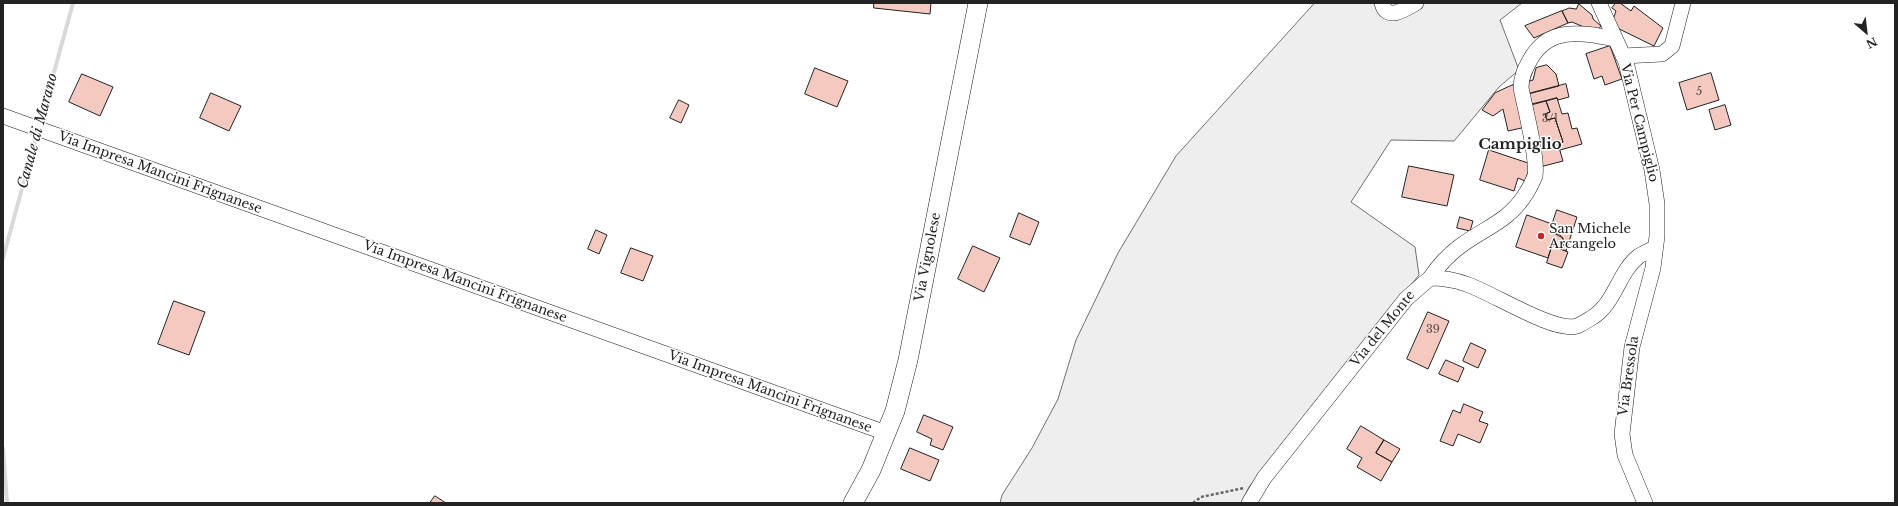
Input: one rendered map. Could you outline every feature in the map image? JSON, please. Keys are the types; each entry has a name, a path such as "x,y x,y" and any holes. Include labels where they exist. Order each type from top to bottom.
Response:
{"main road":[{"name":"Via Vignolese","path":"853,503 871,470 886,433 894,411 908,360 978,3"}],"street":[{"path":"1382,3 1383,8 1387,12 1394,13 1402,11 1416,3"},
{"name":"Via Per Campiglio","path":"1599,3 1623,56 1655,188 1657,220 1655,248"},
{"path":"1623,56 1662,54 1672,46 1683,3"},
{"name":"Via del Monte","path":"1249,503 1256,490 1406,299 1430,278 1442,261 1457,248 1504,219 1515,208 1531,184 1535,175 1534,154 1521,80 1534,53 1541,45 1550,40 1568,34 1581,33 1615,39"},
{"name":"Via Impresa Mancini Frignanese","path":"3,116 886,433"},
{"path":"1430,278 1443,278 1466,284 1533,315 1562,326 1576,326 1595,316 1610,298 1632,264 1639,256 1655,248"},
{"name":"Via Bressola","path":"1646,503 1625,455 1622,434 1632,347 1651,280 1655,248"}],"path":[{"path":"1193,503 1201,497 1241,487 1256,490"}],"shaded area":[{"path":"1315,3 1522,3 1500,20 1519,70 1499,87 1454,141 1391,140 1351,202 1415,247 1419,275 1249,487 1241,503 1000,503 1002,495 1032,448 1058,399 1076,340 1118,253 1176,156"}],"building":[{"path":"874,3 931,3 930,14 874,8"},
{"path":"1616,3 1620,3 1631,11 1634,6 1663,28 1654,46 1611,25 1616,11 1612,8"},
{"path":"1579,4 1592,15 1593,19 1601,26 1596,32 1572,22 1568,23 1562,11 1569,8 1576,9"},
{"path":"1562,11 1568,23 1534,38 1525,26"},
{"path":"1610,46 1622,79 1605,85 1602,76 1594,79 1586,54"},
{"path":"1547,65 1556,74 1559,86 1528,94 1525,82 1533,80 1536,68"},
{"path":"815,68 848,81 837,107 805,94"},
{"path":"1711,73 1719,100 1687,110 1679,83"},
{"path":"82,74 113,87 100,116 69,102"},
{"path":"1566,84 1569,97 1558,100 1557,98 1531,105 1528,94"},
{"path":"1513,85 1526,127 1508,131 1503,109 1493,116 1482,110 1495,93"},
{"path":"211,93 241,106 229,131 200,118"},
{"path":"1557,98 1562,114 1568,113 1572,129 1577,128 1582,144 1560,150 1558,144 1563,142 1555,118 1547,120 1545,114 1550,112 1546,101"},
{"path":"679,100 689,105 681,123 670,118"},
{"path":"1546,101 1550,112 1545,114 1547,120 1555,118 1563,142 1558,144 1563,161 1540,167 1529,105"},
{"path":"1725,105 1731,125 1715,130 1709,110"},
{"path":"1489,150 1531,164 1525,181 1518,178 1514,191 1480,180"},
{"path":"1409,166 1454,175 1447,206 1402,197"},
{"path":"1557,210 1577,217 1566,251 1562,249 1564,244 1563,238 1550,231"},
{"path":"1019,213 1039,222 1030,245 1010,237"},
{"name":"San Michele Arcangelo","path":"1527,215 1552,224 1550,231 1560,235 1564,241 1562,249 1552,246 1548,258 1516,247"},
{"path":"1460,217 1473,221 1470,231 1457,228"},
{"path":"596,230 607,235 599,254 588,249"},
{"path":"973,246 1000,258 984,292 958,279"},
{"path":"1552,246 1568,252 1562,268 1547,263"},
{"path":"631,248 653,256 643,281 621,273"},
{"path":"174,301 205,312 189,355 158,344"},
{"path":"1428,312 1449,321 1428,369 1407,359"},
{"path":"1471,343 1486,350 1478,368 1463,361"},
{"path":"1446,360 1464,368 1458,382 1439,374"},
{"path":"1464,404 1483,412 1479,421 1488,424 1480,443 1458,434 1453,446 1440,441 1453,410 1460,413"},
{"path":"924,415 953,427 943,450 930,445 932,439 917,432"},
{"path":"1361,426 1384,440 1376,453 1392,462 1381,481 1357,467 1362,458 1347,449"},
{"path":"1384,440 1400,449 1392,462 1376,453"},
{"path":"910,448 939,460 930,481 901,469"},
{"path":"435,496 446,503 430,503"}],"waterway":[{"name":"Canale di Marano","path":"3,258 73,3"},
{"name":"Canale di Marano","path":"3,448 7,503"}],"place":[{"name":"San Michele Arcangelo","path":"1541,236"}],"district":[{"name":"Campiglio","path":"1520,145"}]}
